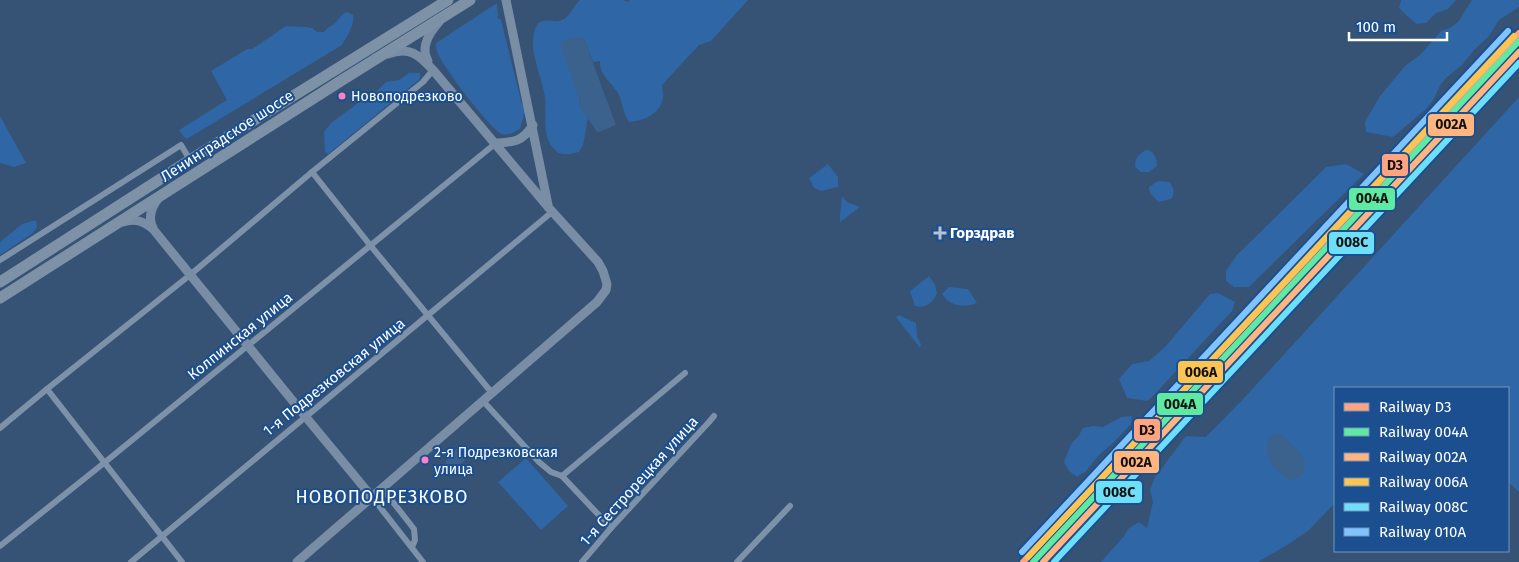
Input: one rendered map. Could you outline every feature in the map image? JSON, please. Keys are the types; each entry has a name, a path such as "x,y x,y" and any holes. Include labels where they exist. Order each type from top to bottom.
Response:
{"highway":[{"name":"Ленинградское шоссе","path":"0,282 190,160 448,0"},
{"name":"Ленинградское шоссе","path":"0,298 470,0"}],"street":[{"path":"506,3 550,210"},
{"path":"297,562 483,401 602,296 606,290 604,271 598,262 550,210 426,60 424,54 426,42 434,27 451,13"},
{"path":"379,58 396,51 411,52 421,57 434,70"},
{"path":"0,428 190,275 423,82 434,70"},
{"path":"496,143 518,140 528,132 532,125"},
{"name":"Колпинская улица","path":"0,546 496,143"},
{"path":"0,260 181,145 190,160"},
{"path":"312,172 492,393"},
{"path":"153,229 150,220 151,213 156,201 162,194"},
{"name":"1-я Подрезковская улица","path":"131,562 428,316 550,210"},
{"path":"115,225 125,221 136,220 146,223 153,229 423,562"},
{"path":"562,476 685,373"},
{"path":"47,389 182,562"},
{"path":"483,401 539,462 551,472 562,476 610,528"},
{"name":"1-я Сестрорецкая улица","path":"582,562 610,528 714,416"},
{"path":"382,488 414,529 415,540 412,548"},
{"path":"737,562 790,506"}],"shaded area":[{"path":"580,0 623,0 628,2 630,0 748,0 711,41 699,45 662,85 663,96 659,108 650,116 640,120 629,122 619,95 604,75 600,61 593,62 584,39 579,98 580,107 588,117 583,146 579,152 563,154 554,149 547,137 545,97 534,54 534,36 539,22 565,19"},
{"path":"1401,0 1456,0 1448,9 1436,13 1426,23 1417,24 1399,8"},
{"path":"1472,0 1519,0 1519,7 1499,20 1489,36 1441,84 1432,102 1426,109 1393,137 1366,132 1365,122 1380,96 1405,66 1421,54 1441,31 1450,28 1458,22"},
{"path":"497,3 498,18 501,20 525,111 520,129 507,134 502,134 496,130 478,110 449,72 437,53 436,47 436,43"},
{"path":"347,12 353,15 353,23 342,45 187,139 183,136 179,130 227,100 211,71 247,49 252,49 286,26 312,28 317,32 324,32"},
{"path":"578,37 584,39 616,125 599,132 597,132 580,107 579,98 561,47 563,41"},
{"path":"409,73 420,73 420,79 328,154 325,152 324,132 332,122 363,98 376,92 386,82 399,80"},
{"path":"1519,97 1519,492 1509,483 1509,387 1334,387 1334,504 1309,530 1258,562 1101,562 1129,528 1139,522 1147,528 1153,502 1150,490 1155,477 1186,436 1206,437 1245,397"},
{"path":"0,116 26,163 14,167 0,163"},
{"path":"1146,150 1155,155 1157,166 1149,172 1141,172 1135,167 1136,159"},
{"path":"828,164 838,177 838,187 821,191 814,188 809,178"},
{"path":"1346,164 1364,174 1249,287 1234,287 1226,281 1226,271 1236,256 1326,167"},
{"path":"1158,181 1170,182 1174,193 1171,199 1159,202 1152,195 1149,187"},
{"path":"842,196 847,202 860,207 840,222 840,216"},
{"path":"36,220 37,227 33,233 0,255 0,242 22,224"},
{"path":"929,276 935,285 937,293 934,299 926,306 915,306 910,291"},
{"path":"949,287 968,289 977,303 963,306 949,302 942,294"},
{"path":"1218,293 1235,302 1232,311 1152,397 1147,401 1127,398 1119,379 1132,364 1149,361 1165,347 1210,294"},
{"path":"899,315 916,323 917,337 921,344 920,348 896,317"},
{"path":"1132,416 1131,424 1098,456 1086,471 1077,477 1069,471 1064,462 1071,444 1083,428 1103,427 1121,417"},
{"path":"1279,433 1296,449 1304,460 1305,466 1302,476 1291,480 1272,465 1268,456 1267,446 1270,436"},
{"path":"467,445 471,451 470,455 448,473 446,471 446,461 457,449"},
{"path":"526,458 568,506 541,530 498,482"}],"rail line":[{"name":"010А","path":"1022,552 1508,31"},
{"name":"D3","path":"1023,562 1519,33"},
{"name":"006А","path":"1028,557 1514,36"},
{"name":"004А","path":"1033,562 1519,41"},
{"name":"002А","path":"1043,562 1519,52"},
{"name":"008С","path":"1054,562 1519,63"}],"place":[{"name":"Новоподрезково","path":"342,96"},
{"name":"Горздрав","path":"940,233"},
{"name":"2-я Подрезковская улица","path":"425,460"}],"district":[{"name":"НОВОПОДРЕЗКОВО","path":"382,497"}]}
